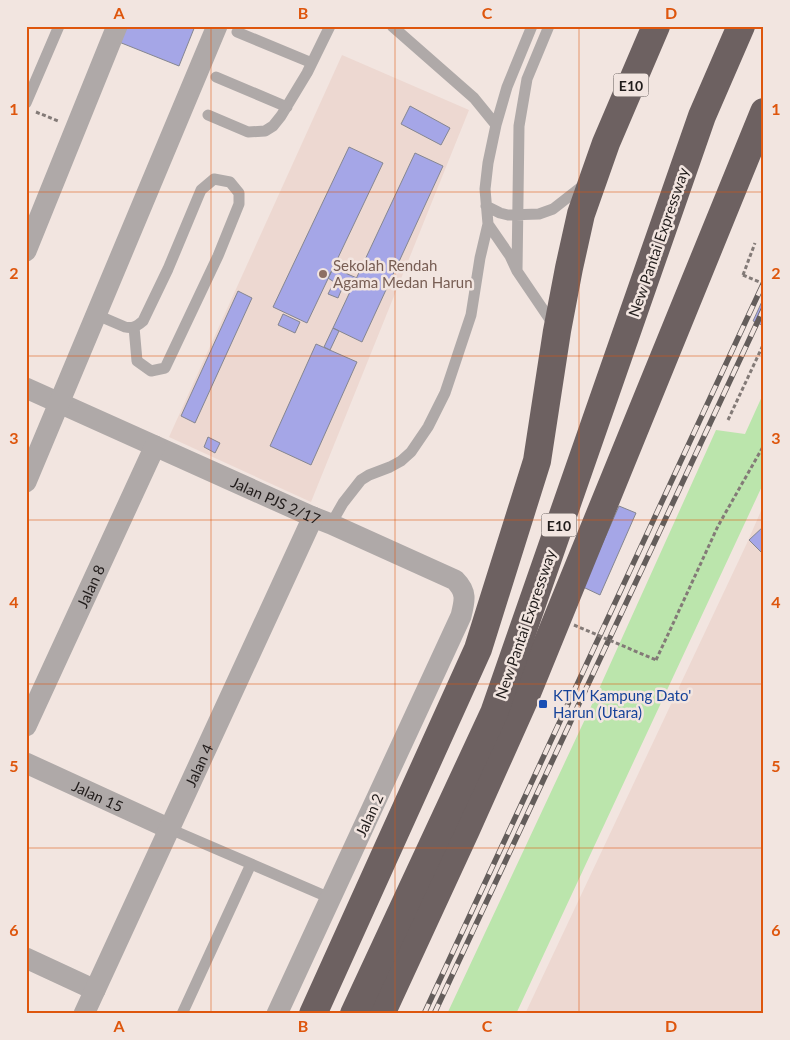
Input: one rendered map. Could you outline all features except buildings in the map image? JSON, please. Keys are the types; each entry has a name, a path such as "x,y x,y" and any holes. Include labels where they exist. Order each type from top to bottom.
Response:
{"highway":[{"name":"E10","path":"313,1014 478,649 537,461 557,331 581,214 606,143 656,26"},
{"name":"New Pantai Expressway","path":"354,1014 494,713 702,116 741,26"},
{"path":"381,1014 525,698 764,112"}],"street":[{"path":"26,251 117,26"},
{"path":"26,482 97,315 227,29"},
{"name":"Jalan PJS 2/17","path":"26,388 455,580 462,587 465,596 461,616"},
{"name":"Jalan 8","path":"26,726 155,446"},
{"name":"Jalan 4","path":"84,1014 170,829 322,520"},
{"name":"Jalan 2","path":"277,1014 461,616"},
{"name":"Jalan 15","path":"26,763 170,829"},
{"path":"26,958 95,990"}],"lane":[{"path":"30,107 59,26"},
{"path":"208,115 248,132 265,131 274,126 312,63 330,26"},
{"path":"392,26 474,98 496,125"},
{"path":"322,520 343,503 361,480 390,467 411,452 428,427 445,393 471,315 488,224 486,189 488,163 496,125 507,86 532,26"},
{"path":"517,271 519,126 528,79 549,26"},
{"path":"227,29 312,63"},
{"path":"216,77 287,107"},
{"path":"486,206 508,215 539,214 553,209 594,176"},
{"path":"97,315 125,327 134,328 143,321 150,309 201,190 214,179 230,182 239,193 239,204 218,256 166,368 151,370 137,361 134,328"},
{"path":"488,224 557,331"},
{"path":"170,829 330,898"},
{"path":"182,1014 251,864"}],"path":[{"path":"30,107 76,129"},
{"path":"755,243 743,275 764,284"},
{"path":"728,420 764,343"},
{"path":"574,625 656,660 718,526 764,445"}],"shaded area":[{"name":"Sekolah Rendah Agama Medan Harun","path":"342,55 469,110 311,502 169,437"},
{"path":"764,504 764,1014 525,1014 747,543"}],"green space":[{"path":"764,392 764,482 516,1014 447,1014 594,700 716,430 745,434"}],"railway":[{"path":"424,1014 764,282"},
{"path":"434,1014 764,308"}],"place":[{"name":"Sekolah Rendah Agama Medan Harun","path":"323,274"},
{"name":"KTM Kampung Dato' Harun (Utara)","path":"543,704"}]}
